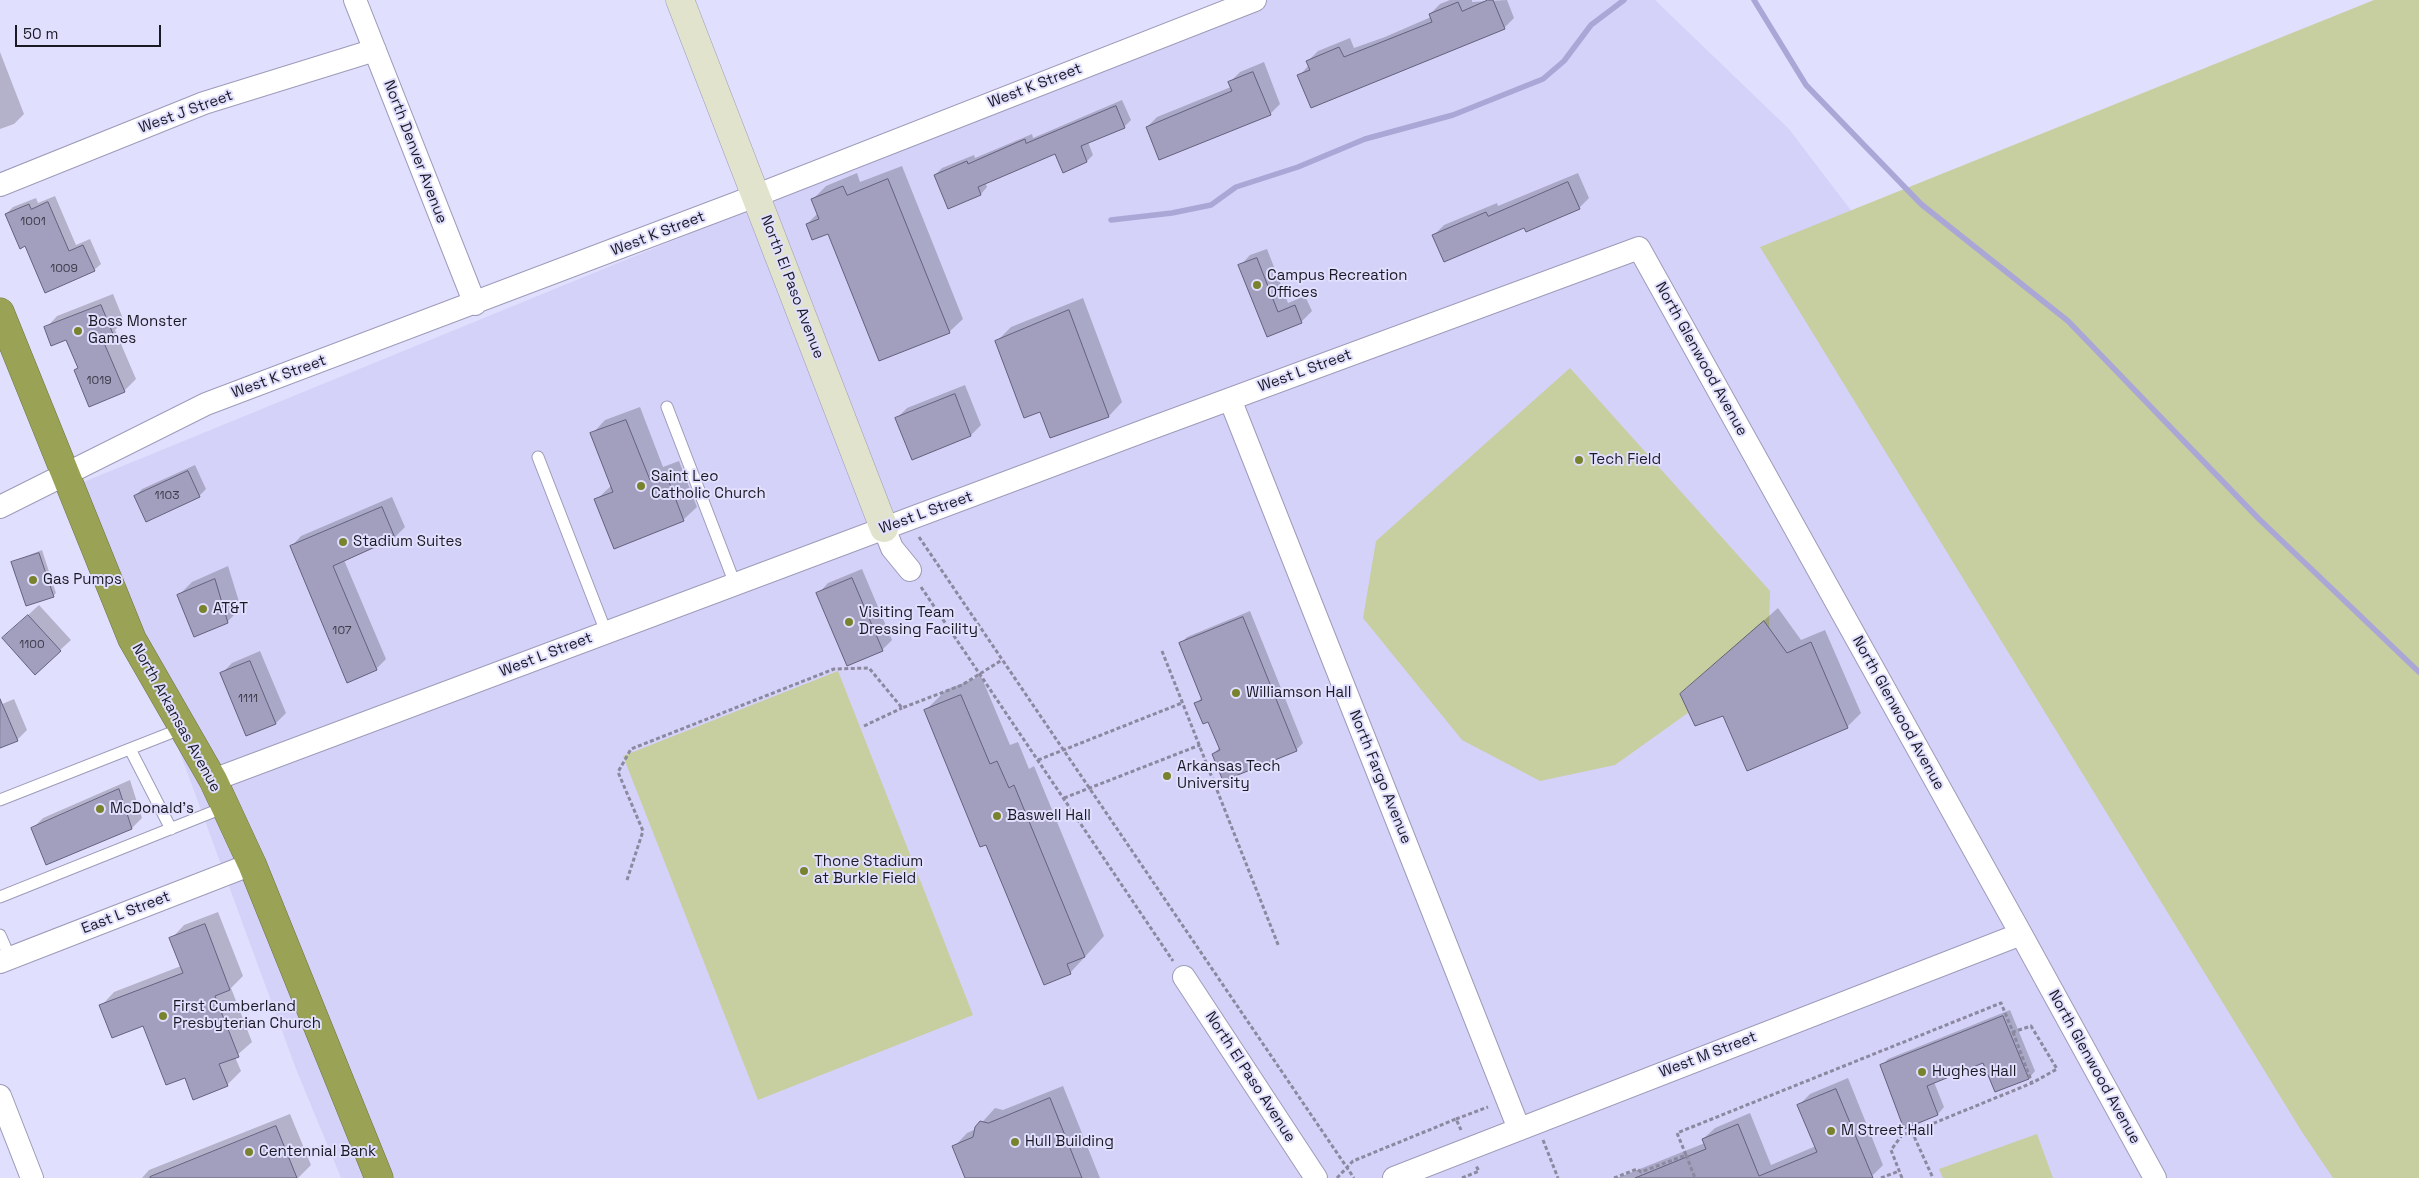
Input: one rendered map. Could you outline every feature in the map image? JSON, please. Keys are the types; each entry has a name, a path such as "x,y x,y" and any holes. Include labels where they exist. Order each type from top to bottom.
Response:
{"highway":[{"name":"North Arkansas Avenue","path":"0,312 132,639 213,780 252,864 379,1178"}],"street":[{"name":"North Denver Avenue","path":"356,0 475,304"},
{"name":"North El Paso Avenue","path":"680,0 757,196 896,524 892,548 910,570"},
{"name":"West K Street","path":"0,507 64,473 206,404 757,196 1255,0"},
{"name":"West J Street","path":"0,185 204,103 375,50"},
{"name":"West L Street","path":"213,780 1230,398 1639,248"},
{"name":"North Glenwood Avenue","path":"1639,248 2155,1178"},
{"name":"North Fargo Avenue","path":"1230,398 1519,1128"},
{"name":"East L Street","path":"5,960 252,864"},
{"name":"West M Street","path":"1394,1178 2021,934"},
{"name":"North El Paso Avenue","path":"1184,977 1316,1178"},
{"path":"0,1096 32,1178"}],"lane":[{"path":"667,407 735,584"},
{"path":"538,457 606,632"},
{"path":"0,800 183,728"},
{"path":"130,749 171,829"},
{"path":"0,897 225,808"},
{"path":"0,935 5,960"}],"path":[{"path":"896,524 1002,660 1354,1178"},
{"path":"910,570 1184,977"},
{"path":"1162,651 1279,947"},
{"path":"864,726 902,708 962,685 1002,660"},
{"path":"627,880 643,830 618,772 631,749 834,669 869,668 902,708"},
{"path":"1038,760 1182,704"},
{"path":"1064,798 1200,745"},
{"path":"1695,1178 1676,1133 2001,1003 2032,1083"},
{"path":"1902,1178 1891,1150 1902,1135 2032,1083 2057,1068 2031,1026 2013,1032"},
{"path":"1912,1132 1933,1178"},
{"path":"1614,1178 1637,1169 1641,1172 1686,1155"},
{"path":"1881,1178 1899,1171"}],"shaded area":[{"name":"Arkansas Tech University","path":"1260,0 1655,0 1789,129 1856,217 2352,1178 341,1178 296,1069 81,483"}],"green space":[{"path":"2374,0 2419,0 2419,1178 2333,1178 2302,1132 1760,247"},
{"path":"1570,368 1770,591 1769,627 1706,700 1615,765 1540,781 1462,740 1363,618 1376,541"},
{"path":"838,671 973,1015 758,1100 623,756"},
{"path":"2037,1134 2053,1178 1943,1178 1939,1169"}],"building":[{"path":"1488,0 1493,0 1505,29 1311,108 1297,75 1310,70 1306,61 1339,47 1344,57 1432,22 1429,14 1458,2 1462,11"},
{"path":"1253,72 1271,115 1159,160 1146,127 1232,91 1228,82"},
{"path":"1116,106 1125,128 1081,146 1087,162 1063,173 1055,154 978,187 981,195 948,209 934,175 967,161 968,164 1025,139 1026,143"},
{"path":"888,179 950,333 879,361 828,234 812,240 806,224 819,219 811,199 843,186 847,195"},
{"path":"1568,182 1580,209 1526,232 1524,228 1444,262 1432,235 1486,212 1488,216"},
{"path":"48,202 69,251 83,245 95,271 45,293 25,246 20,249 5,214 29,204 31,209"},
{"name":"Campus Recreation Offices","path":"1257,258 1278,312 1295,305 1302,323 1267,337 1238,265"},
{"path":"101,305 113,334 102,338 125,392 89,407 74,370 78,368 66,340 51,346 44,327"},
{"path":"1069,310 1109,417 1050,438 1040,412 1024,418 995,341"},
{"path":"955,394 971,436 912,460 895,418"},
{"name":"Saint Leo Catholic Church","path":"626,420 650,480 666,474 684,521 614,549 594,499 613,492 590,433"},
{"path":"188,471 200,497 146,522 134,496"},
{"path":"382,507 395,538 333,566 377,670 347,683 290,546"},
{"name":"Gas Pumps","path":"39,553 54,597 26,606 11,562"},
{"name":"Visiting Team Dressing Facility","path":"852,578 883,651 847,666 816,593"},
{"name":"AT&T","path":"215,579 228,623 194,637 177,595"},
{"path":"28,615 61,651 35,675 2,638"},
{"name":"Williamson Hall","path":"1243,617 1297,751 1223,781 1212,754 1220,750 1208,722 1203,724 1194,703 1202,700 1179,643"},
{"path":"1764,621 1787,653 1811,642 1848,728 1747,771 1723,716 1695,726 1680,694"},
{"path":"250,661 276,724 246,736 220,673"},
{"name":"Baswell Hall","path":"961,695 990,764 997,761 1009,788 1014,785 1085,957 1067,964 1071,974 1044,985 986,845 980,847 924,710"},
{"path":"0,699 18,741 0,748"},
{"name":"McDonald's","path":"119,789 132,829 46,865 31,828"},
{"name":"First Cumberland Presbyterian Church","path":"205,924 230,990 215,996 239,1057 219,1064 228,1086 193,1100 185,1078 166,1085 143,1026 112,1038 99,1005 183,973 169,938"},
{"name":"Hughes Hall","path":"2003,1016 2029,1079 1995,1092 1983,1063 1927,1086 1938,1115 1904,1129 1880,1065"},
{"name":"M Street Hall","path":"1836,1089 1873,1178 1635,1178 1706,1149 1702,1139 1738,1124 1759,1176 1817,1152 1797,1105"},
{"name":"Hull Building","path":"1050,1098 1082,1178 965,1178 952,1146 973,1137 975,1127 980,1121 988,1123"},
{"name":"Centennial Bank","path":"276,1126 297,1178 150,1178 150,1177"}],"waterway":[{"path":"1111,220 1172,213 1211,205 1236,187 1298,167 1365,139 1453,115 1543,79 1564,61 1591,25 1624,0"},
{"path":"1754,0 1806,85 1921,204 2068,321 2259,519 2419,672"}],"place":[{"name":"Campus Recreation Offices","path":"1257,285"},
{"name":"Boss Monster Games","path":"78,331"},
{"name":"Tech Field","path":"1579,460"},
{"name":"Saint Leo Catholic Church","path":"641,486"},
{"name":"Stadium Suites","path":"343,542"},
{"name":"Gas Pumps","path":"33,580"},
{"name":"AT&T","path":"203,609"},
{"name":"Visiting Team Dressing Facility","path":"849,622"},
{"name":"Williamson Hall","path":"1236,693"},
{"name":"Arkansas Tech University","path":"1167,776"},
{"name":"McDonald's","path":"100,809"},
{"name":"Baswell Hall","path":"997,816"},
{"name":"Thone Stadium at Burkle Field","path":"804,871"},
{"name":"First Cumberland Presbyterian Church","path":"163,1016"},
{"name":"Hughes Hall","path":"1922,1072"},
{"name":"M Street Hall","path":"1831,1131"},
{"name":"Hull Building","path":"1015,1142"},
{"name":"Centennial Bank","path":"249,1152"}]}
